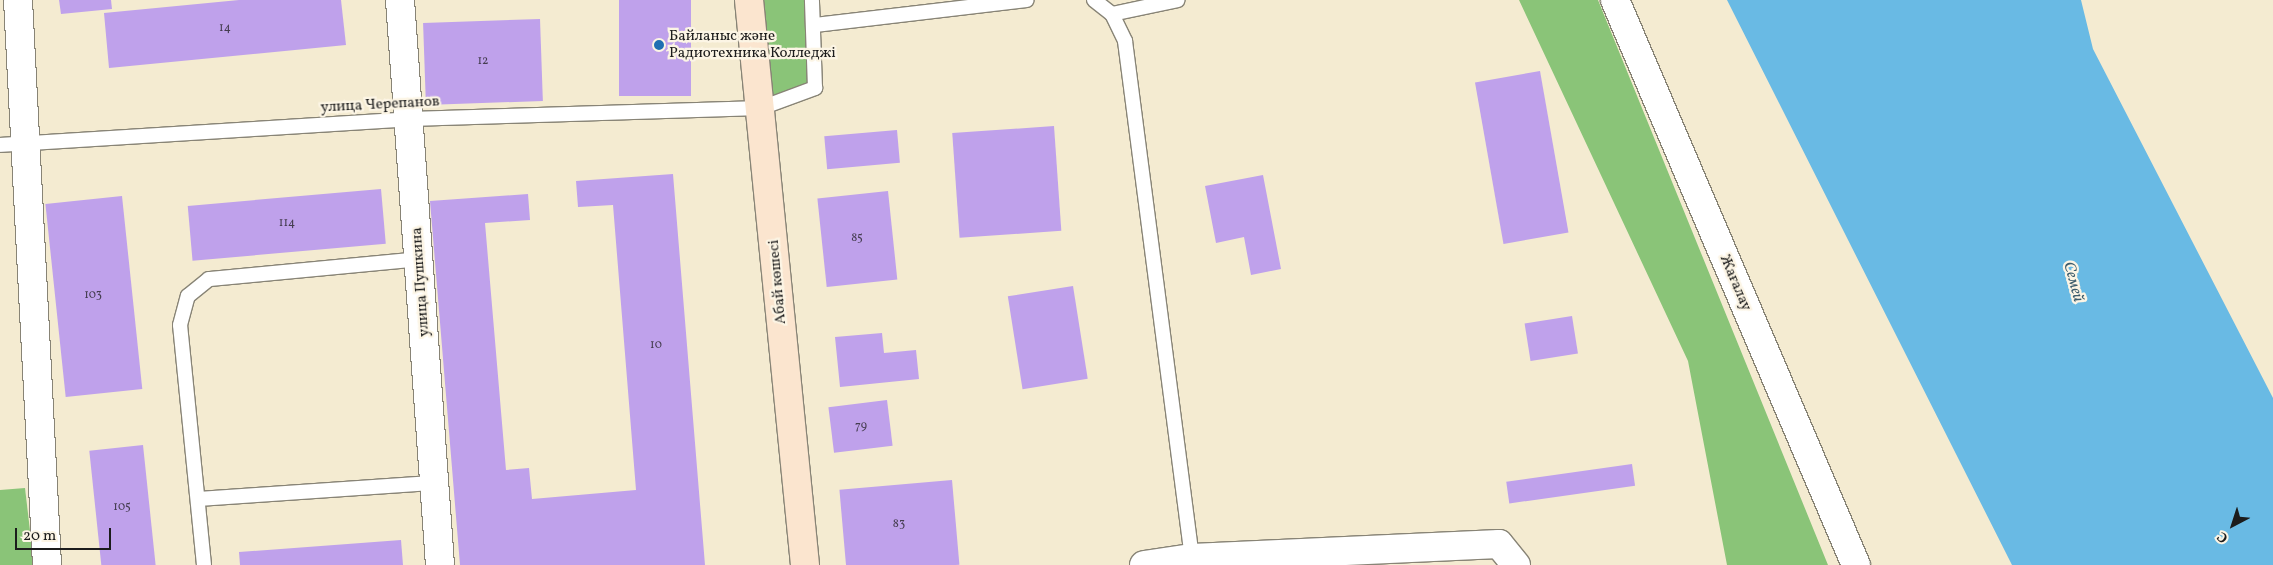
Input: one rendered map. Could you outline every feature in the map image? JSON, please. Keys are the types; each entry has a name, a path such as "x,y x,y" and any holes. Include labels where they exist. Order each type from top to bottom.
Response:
{"main road":[{"name":"Абай көшесі","path":"749,0 762,108 805,565"}],"street":[{"path":"18,0 27,140 47,565"},
{"name":"улица Пушкина","path":"400,0 410,119 440,565"},
{"name":"Жағалау","path":"1615,0 1856,565"},
{"path":"1144,565 1192,558 1499,544 1516,565"}],"lane":[{"path":"812,0 816,25 1027,0"},
{"path":"1094,0 1112,14 1125,41 1192,558"},
{"path":"1112,14 1178,0"},
{"name":"улица Черепанов","path":"0,144 27,140 410,119 762,108 816,88 816,25"},
{"path":"204,565 180,325 188,296 209,279 419,259"},
{"path":"198,499 435,484"}],"green space":[{"path":"749,0 812,0 815,88 761,108"},
{"path":"1519,0 1598,0 1828,565 1727,565 1688,361"},
{"path":"25,488 34,565 0,565 0,490"}],"water":[{"name":"Семей","path":"1727,0 2081,0 2093,49 2273,398 2273,565 2012,565"}],"building":[{"path":"59,0 111,0 112,9 61,14"},
{"path":"239,0 341,0 346,45 109,68 104,13"},
{"name":"Байланыс және Радиотехника Колледжі","path":"619,0 691,0 691,96 619,96"},
{"path":"540,19 543,101 426,105 423,23"},
{"path":"1540,71 1568,233 1503,244 1475,82"},
{"path":"1054,126 1061,231 960,238 952,133"},
{"path":"897,130 900,163 827,169 824,136"},
{"path":"673,174 705,565 460,565 430,201 528,194 530,220 485,223 506,470 529,468 532,499 636,490 613,205 578,207 576,181"},
{"path":"1263,175 1281,269 1251,275 1244,237 1216,243 1205,186"},
{"path":"381,189 386,244 193,261 188,206"},
{"path":"888,191 897,280 827,287 817,198"},
{"path":"122,196 142,389 66,397 45,204"},
{"path":"1073,286 1088,379 1023,389 1008,296"},
{"path":"1572,316 1578,354 1531,361 1525,324"},
{"path":"882,333 884,353 916,350 919,379 840,387 835,337"},
{"path":"887,400 893,446 834,453 828,407"},
{"path":"143,445 156,565 101,565 89,451"},
{"path":"1632,464 1635,486 1509,503 1506,482"},
{"path":"952,480 959,565 846,565 839,490"},
{"path":"401,540 403,565 240,565 239,552"}],"place":[{"name":"Байланыс және Радиотехника Колледжі","path":"659,45"}]}
